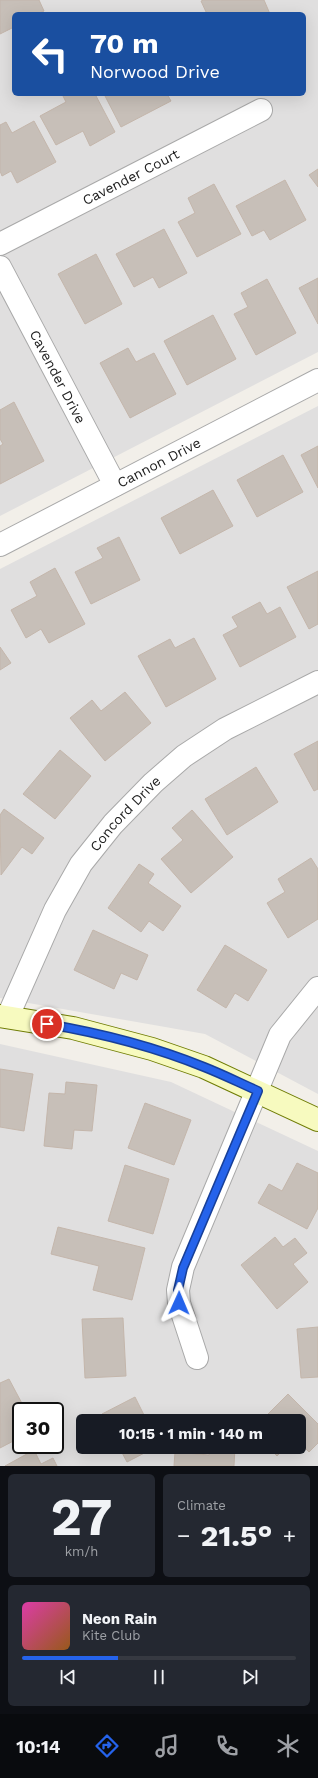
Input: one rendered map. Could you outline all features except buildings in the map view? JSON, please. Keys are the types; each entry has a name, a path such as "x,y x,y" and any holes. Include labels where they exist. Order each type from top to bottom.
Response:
{"main road":[{"path":"4,1016 73,1028 152,1049 204,1067 318,1120"}],"street":[{"name":"Cavender Court","path":"0,244 261,110"},
{"name":"Cavender Drive","path":"0,268 115,486"},
{"name":"Cannon Drive","path":"0,545 318,380"},
{"name":"Concord Drive","path":"4,1016 55,910 81,864 112,824 153,783 184,756 225,729 318,682"},
{"path":"197,1358 179,1303 178,1290 183,1268 258,1091 280,1035 318,988"}],"shaded area":[{"path":"0,0 318,0 318,352 0,516"},
{"path":"318,406 318,1094 205,1034 0,998 0,569"},
{"path":"0,1044 171,1082 318,1151 318,1466 0,1466"}],"route":[{"path":"47,1024 73,1028 152,1049 204,1067 258,1091 183,1268 178,1290 179,1303"}]}
